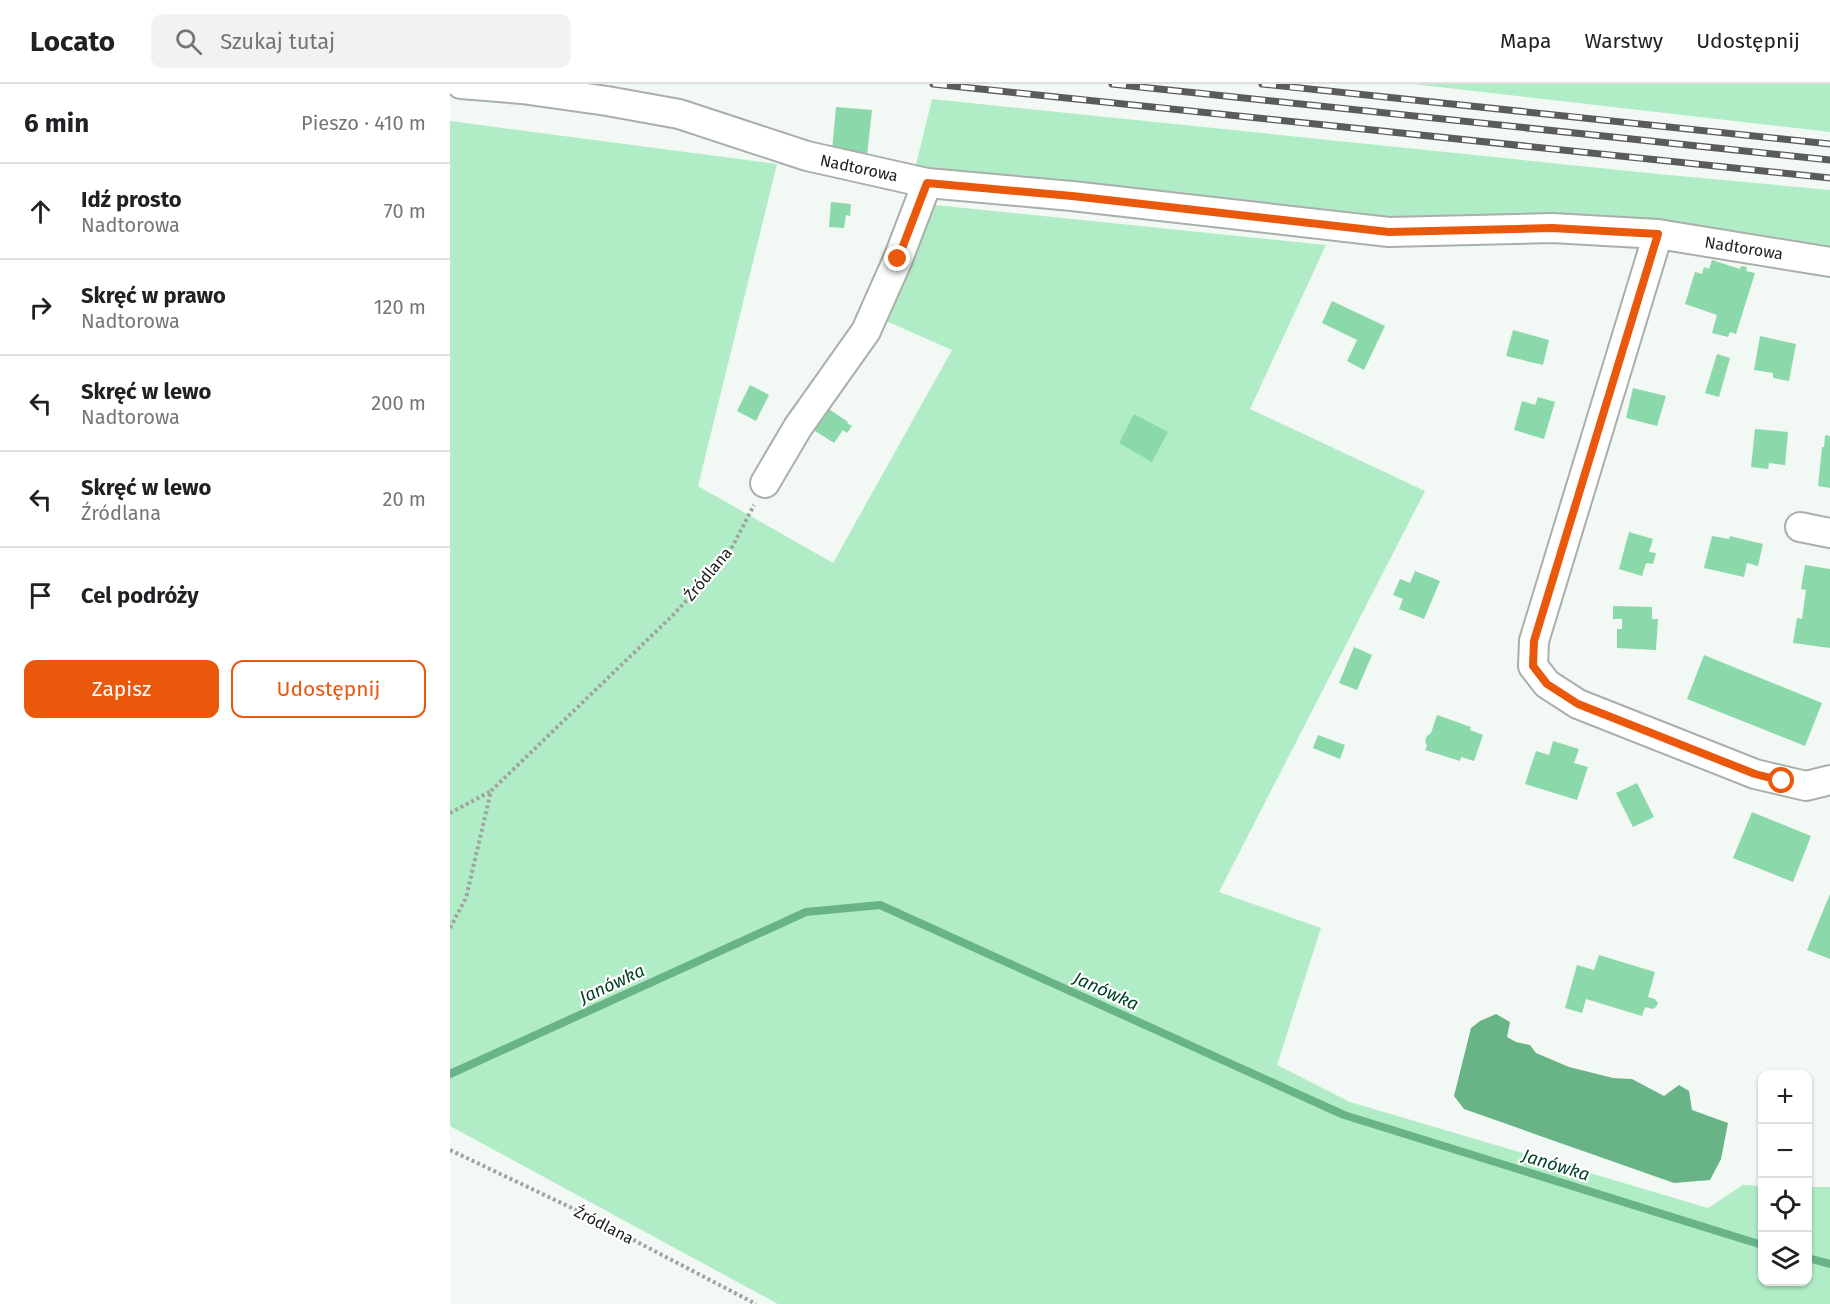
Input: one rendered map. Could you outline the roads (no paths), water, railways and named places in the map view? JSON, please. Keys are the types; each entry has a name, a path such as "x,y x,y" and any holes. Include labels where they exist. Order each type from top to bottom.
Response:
{"street":[{"name":"Nadtorowa","path":"461,84 522,89 679,114 807,156 927,183 1072,196 1389,232 1552,228 1658,234 1830,262"},
{"path":"765,483 798,427 866,331 898,259 927,183"},
{"path":"1658,234 1534,641 1533,666 1547,684 1578,704 1727,763 1764,776 1806,786 1830,780"},
{"path":"1800,527 1830,533"}],"waterway":[{"name":"Janówka","path":"450,1074 806,912 880,905 1344,1115 1758,1244"},
{"name":"Janówka","path":"1812,1259 1830,1264"}],"railway":[{"path":"933,84 1830,178"},
{"path":"1112,84 1830,160"},
{"path":"1262,84 1830,144"}]}
